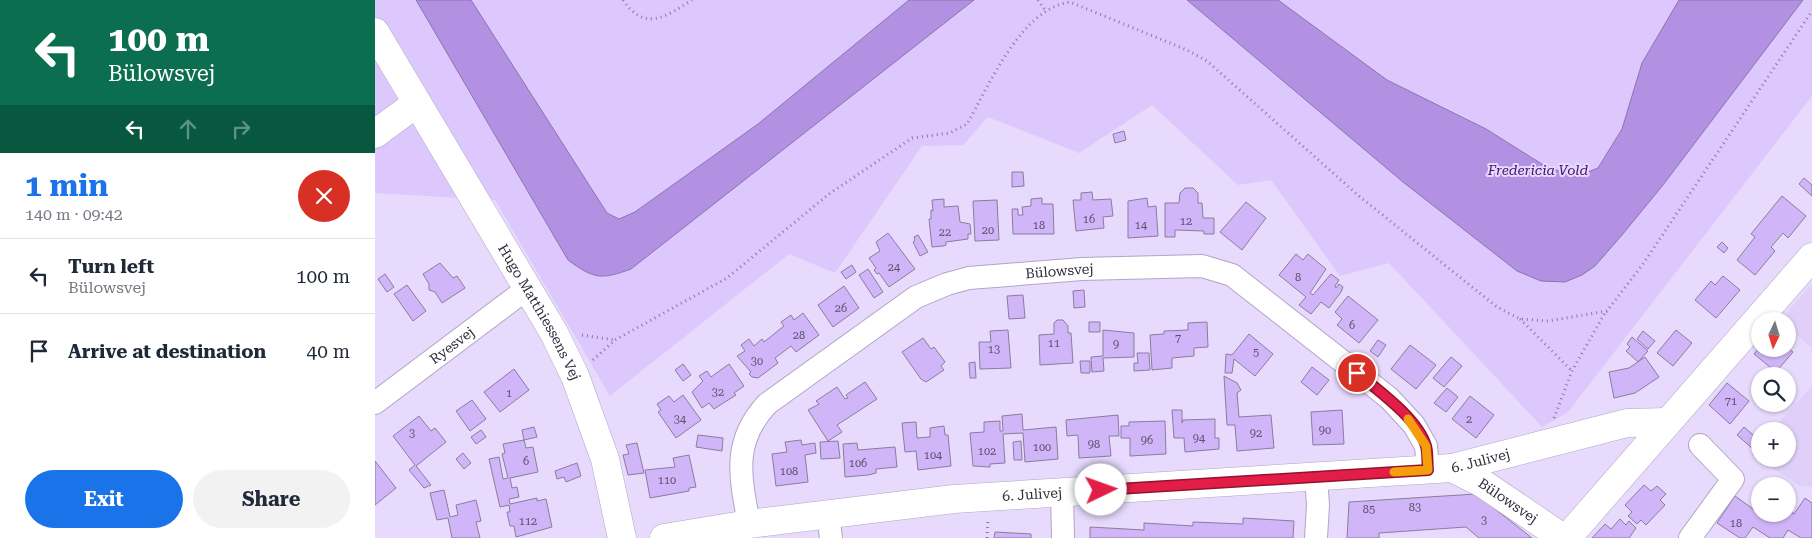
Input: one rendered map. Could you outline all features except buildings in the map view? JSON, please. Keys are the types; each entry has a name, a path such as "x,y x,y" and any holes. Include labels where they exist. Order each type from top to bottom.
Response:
{"street":[{"name":"Hugo Matthiessens Vej","path":"375,32 528,288 554,333 575,376 605,459 622,538"},
{"path":"375,134 417,103"},
{"path":"1567,538 1812,257"},
{"name":"Bülowsvej","path":"749,524 741,470 743,442 753,420 767,404 916,297 947,284 969,278 1063,271 1202,266 1232,275 1389,398 1414,425 1440,469 1482,483 1563,538"},
{"name":"Ryesvej","path":"375,403 528,288"},
{"name":"6. Julivej","path":"664,538 749,524 830,526 954,499 1440,469 1627,423 1667,422"},
{"path":"1690,538 1733,479 1700,445"},
{"path":"1316,477 1318,505 1316,538"},
{"path":"1062,492 1063,538"}],"path":[{"path":"623,0 631,11 650,20 659,19 692,0"},
{"path":"1038,0 1045,10"},
{"path":"575,376 615,340 727,278 829,194 912,138 950,133 967,124 1025,28 1045,10 1058,4 1070,2 1187,50 1207,61 1359,196 1497,307 1520,319 1572,371"},
{"path":"1555,441 1551,425 1572,371 1607,311 1643,264 1812,11"},
{"path":"1520,319 1548,321 1607,311"}],"shaded area":[{"path":"416,0 471,0 607,213 619,219 635,212 758,124 909,0 974,0 631,269 612,275 598,276 585,271 568,260"},
{"path":"1187,0 1278,0 1387,80 1486,129 1545,166 1576,177 1598,168 1622,129 1642,63 1679,0 1803,0 1663,185 1622,235 1595,266 1582,275 1565,282 1541,281 1517,271 1403,182"},
{"path":"1812,284 1812,348 1796,334 1796,312 1787,312"},
{"path":"1812,386 1812,487 1800,486 1796,483 1796,477 1786,477 1771,467 1796,467 1796,422 1779,422 1788,412 1796,412 1796,404"}],"green space":[{"name":"Fredericia Vold","path":"375,0 1812,0 1812,96 1568,412 1542,427 1389,263 1340,276 1271,180 1238,185 1152,105 1079,153 988,117 963,145 922,146 835,273 789,254 610,396 495,200 375,193"}],"slow traffic":[{"path":"1394,472 1428,470 1426,446 1414,425 1408,419"}],"route":[{"path":"1101,490 1428,470 1426,446 1414,425 1389,398 1357,373"}]}
